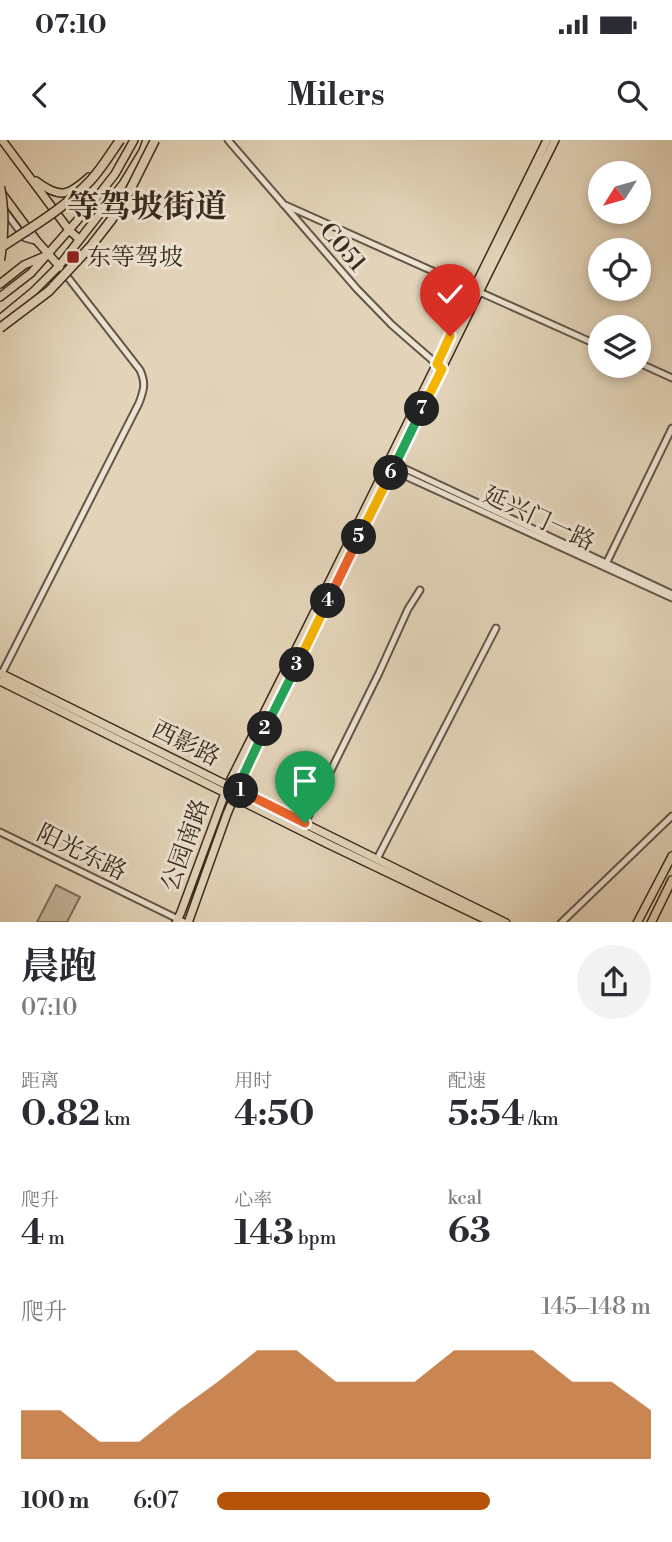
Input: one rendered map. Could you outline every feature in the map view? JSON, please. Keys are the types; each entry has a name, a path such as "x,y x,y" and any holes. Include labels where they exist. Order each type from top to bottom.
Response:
{"highway":[{"path":"0,248 48,218 72,199 93,178 118,140"},
{"path":"0,328 49,291 91,246 130,190 155,140"},
{"path":"0,189 4,228 0,260"}],"main road":[{"path":"2,140 69,230 79,239"},
{"path":"27,175 54,192 64,194 75,190 91,175 118,140"},
{"path":"0,297 31,273 69,230 103,190 134,140"},
{"path":"0,319 59,266 123,184 143,152 147,140"},
{"name":"公园南路","path":"182,922 226,789 439,366 547,140"},
{"name":"公园南路","path":"476,291 555,140"},
{"path":"0,189 37,241 59,266"},
{"path":"0,284 24,265 48,254"},
{"name":"公园南路","path":"182,922 236,793 439,366"},
{"name":"西影路","path":"1,676 226,789 305,823 506,922"},
{"name":"西影路","path":"236,793 328,844 482,920 493,922"},
{"path":"638,922 672,856"},
{"path":"651,922 672,880"}],"street":[{"name":"C051","path":"228,140 357,289 392,325 439,366"},
{"path":"283,204 588,341"},
{"path":"0,205 25,238 37,241"},
{"path":"1,676 144,390 144,380 139,370 59,266"},
{"path":"651,368 672,378"},
{"path":"605,565 672,428"},
{"name":"延兴门一路","path":"393,467 672,596"},
{"path":"305,823 408,609 421,590"},
{"path":"377,859 496,628"},
{"path":"561,922 672,816"},
{"name":"阳光东路","path":"0,832 182,922"}],"shaded area":[{"path":"56,885 80,897 67,922 37,922"}],"place":[{"name":"东等驾坡","path":"73,257"}],"district":[{"name":"等驾坡街道","path":"147,206"}],"route":[{"path":"305,823 237,789 442,369 437,364 450,336"}]}
